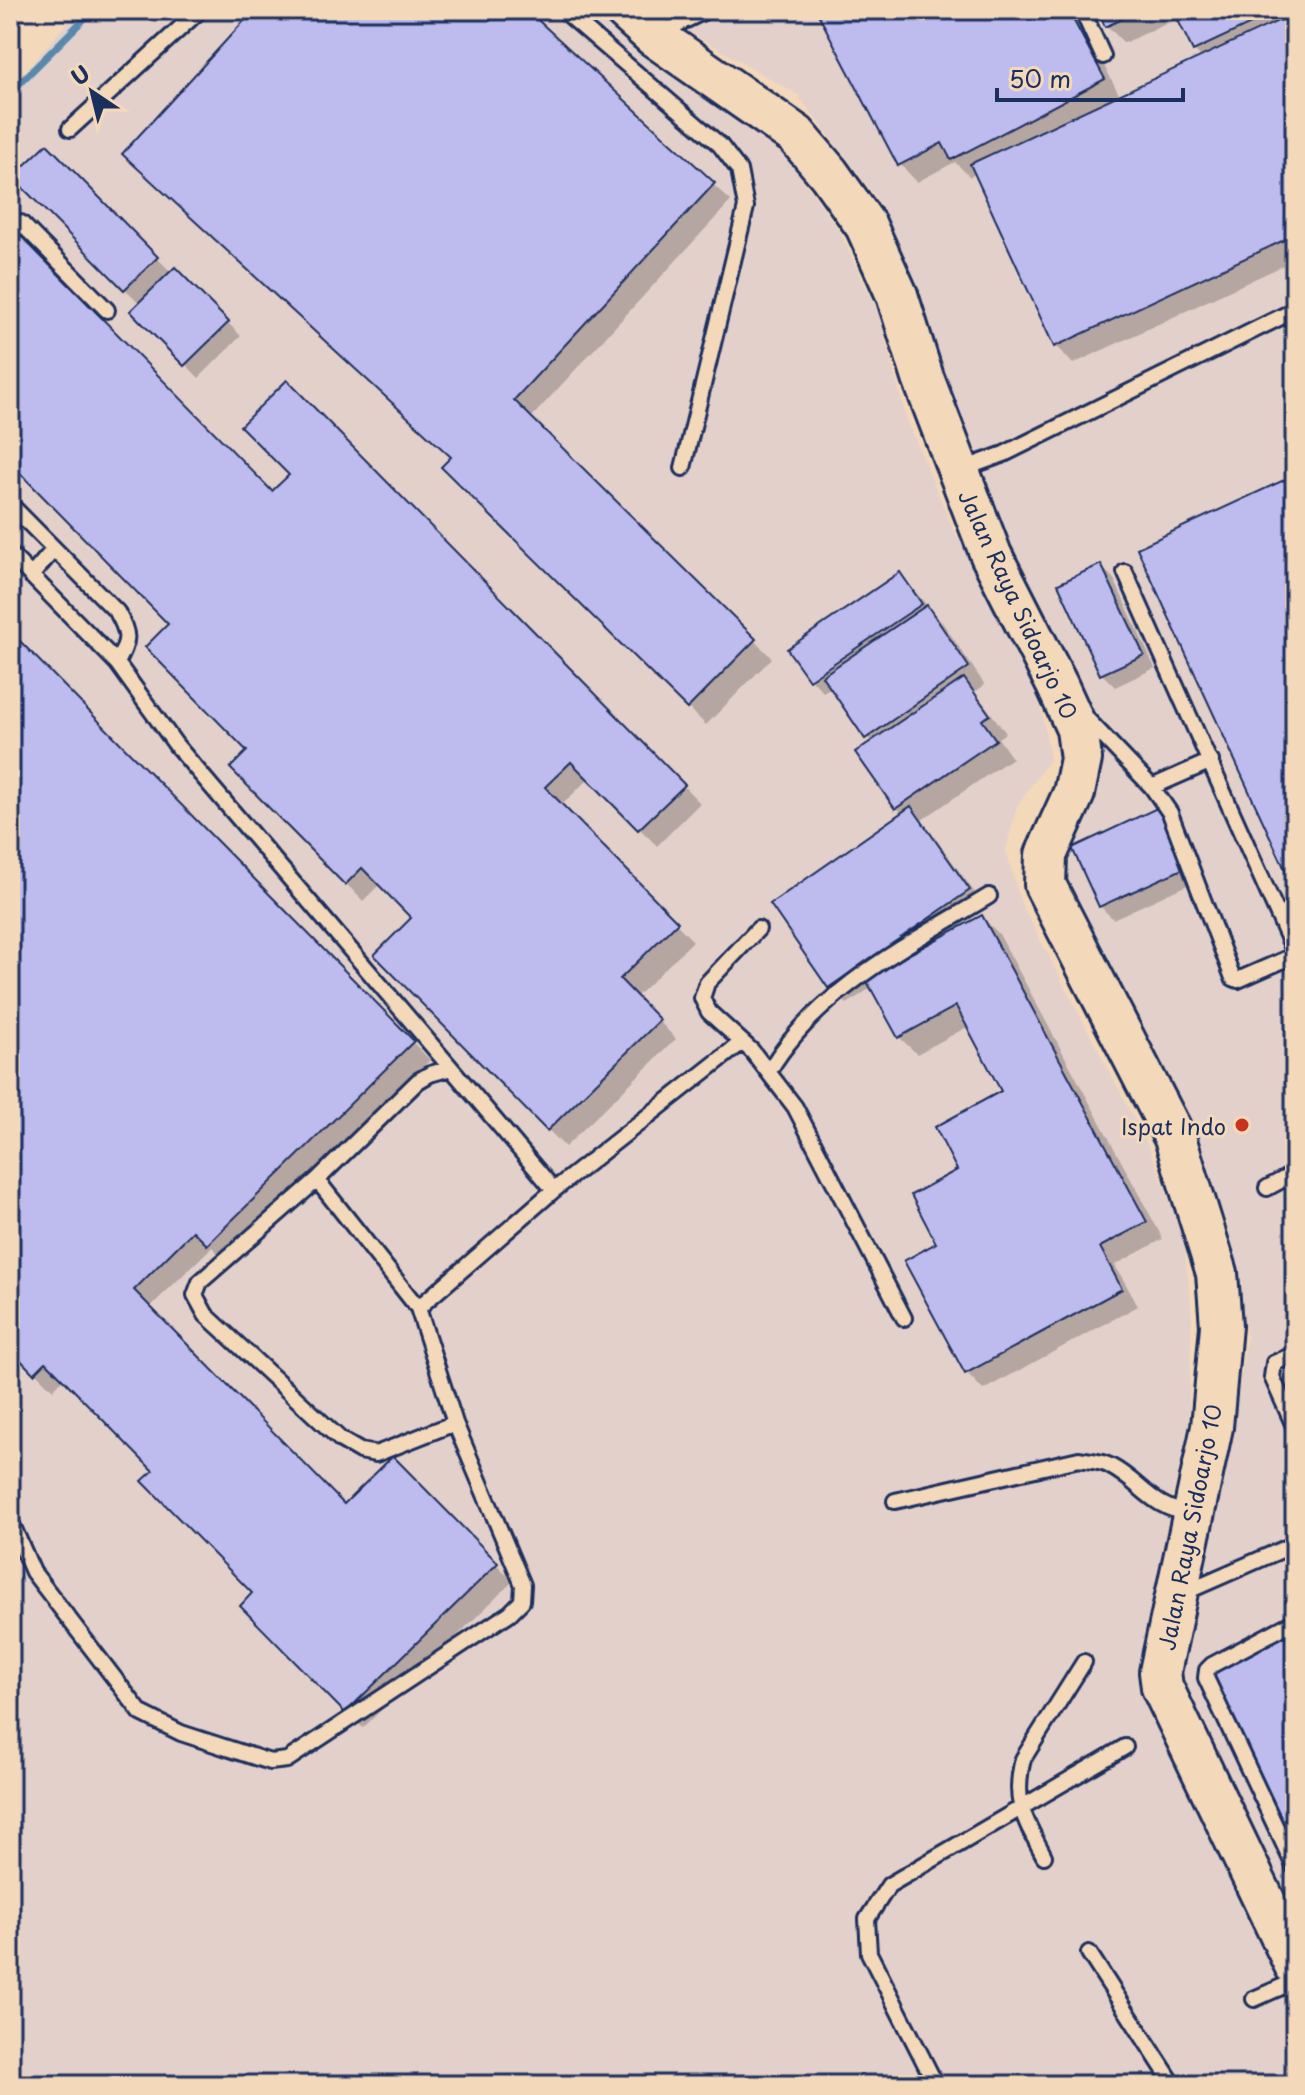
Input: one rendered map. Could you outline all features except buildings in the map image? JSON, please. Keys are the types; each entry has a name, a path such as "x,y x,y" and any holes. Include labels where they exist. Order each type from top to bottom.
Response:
{"street":[{"name":"Jalan Raya Sidoarjo 10","path":"640,23 796,135 866,226 897,295 923,378 991,555 1077,729 1081,759 1074,793 1046,855 1045,885 1175,1138 1217,1273 1221,1326 1212,1427 1160,1672 1162,1687 1295,1965"}],"lane":[{"path":"70,129 200,10"},
{"path":"563,10 720,145 739,170 746,207 683,468"},
{"path":"640,23 707,10"},
{"path":"1082,10 1103,56"},
{"path":"10,223 21,223 107,310"},
{"path":"957,471 1004,454 1295,310"},
{"path":"10,504 117,612 127,630 126,645 117,663"},
{"path":"31,576 54,549"},
{"path":"10,554 117,663 176,745 554,1190"},
{"path":"1057,685 1152,787 1170,813 1233,978 1238,980 1295,954 1125,572"},
{"path":"1152,787 1211,761"},
{"path":"769,1071 799,1029 839,993 894,953 989,896"},
{"path":"758,929 707,983 702,998 709,1012 769,1071 795,1107 904,1318"},
{"path":"418,1308 554,1190 741,1043"},
{"path":"451,1068 418,1081 317,1180 200,1282 195,1295 206,1315 341,1440 360,1451 376,1454 455,1423"},
{"path":"1267,1188 1295,1173"},
{"path":"10,1520 33,1572 141,1713 181,1733 270,1762 287,1760 510,1613 522,1601 523,1585 455,1423 418,1308 317,1180"},
{"path":"1295,1358 1293,1355 1286,1356 1274,1363 1272,1369 1272,1377 1295,1428"},
{"path":"895,1501 1079,1459 1107,1464 1157,1504 1173,1511 1193,1513"},
{"path":"1176,1597 1295,1544"},
{"path":"1295,1621 1212,1665 1207,1670 1206,1678 1295,1868"},
{"path":"1044,1856 1019,1809 1019,1775 1023,1759 1084,1662"},
{"path":"936,2085 869,1953 867,1919 889,1885 1125,1747"},
{"path":"1089,1953 1174,2085"},
{"path":"1254,1999 1295,1981"}],"shaded area":[{"path":"78,10 602,10 666,62 773,137 840,232 878,312 907,420 955,533 1011,624 1039,693 1050,759 1017,806 1006,850 1021,903 1147,1143 1183,1231 1192,1316 1188,1433 1169,1508 1218,1504 1247,1337 1226,1220 1178,1094 1054,873 1094,776 1031,592 952,423 915,289 878,200 798,95 688,31 664,10 1295,10 1295,2085 10,2085 10,90"}],"waterway":[{"path":"10,93 93,10"}],"place":[{"name":"Ispat Indo","path":"1242,1125"}]}
